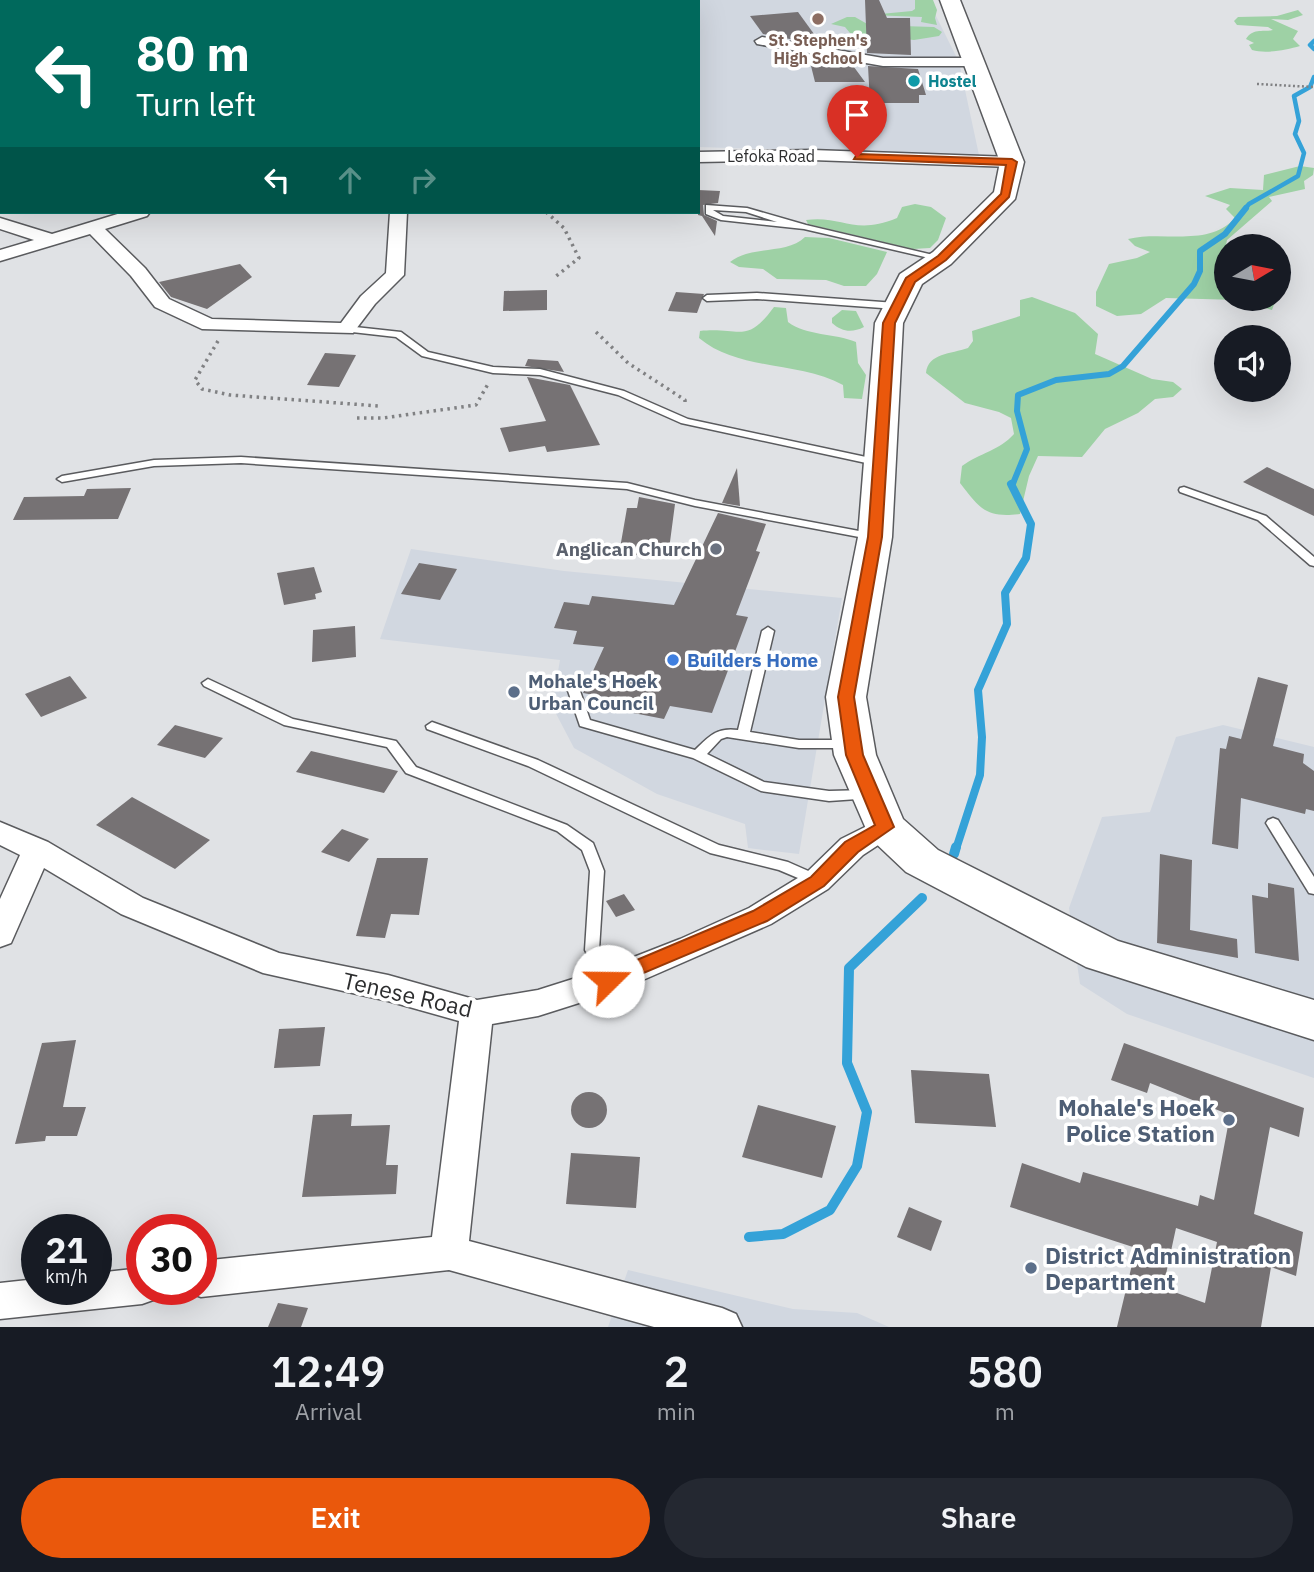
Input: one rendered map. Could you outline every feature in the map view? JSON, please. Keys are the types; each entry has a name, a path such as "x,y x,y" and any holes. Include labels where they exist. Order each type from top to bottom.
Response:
{"main road":[{"path":"950,0 976,62 1012,162 1006,194 942,258 910,280 889,323 875,537 846,697 853,744 885,827 922,861 1103,954 1314,1020"}],"street":[{"path":"762,41 883,62 976,62"},
{"name":"Lefoka Road","path":"700,157 812,155 1012,162"},
{"path":"0,256 134,214"},
{"path":"92,226 138,271 162,303 209,324 346,330 368,300 395,275 398,214"},
{"path":"0,223 49,239"},
{"name":"Tenese Road","path":"0,833 37,850 132,906 274,964 388,988 477,1013 538,1003 608,981 760,916 817,881 852,847 885,827"},
{"path":"0,935 37,850"},
{"path":"449,1253 477,1013"},
{"path":"217,1277 449,1253 722,1327"},
{"path":"0,1301 126,1288"}],"lane":[{"path":"804,227 721,218 709,212 709,207 738,208 804,227 942,258"},
{"path":"707,298 757,296 896,306"},
{"path":"346,330 398,334 425,354 493,370 540,372 621,393 685,421 880,463"},
{"path":"62,479 154,463 241,460 613,485 875,537"},
{"path":"1184,490 1262,518 1314,563"},
{"path":"743,735 768,631"},
{"path":"208,683 289,722 390,744 411,770 562,828 587,847 597,871 592,950 608,981"},
{"path":"573,688 585,723 698,755 761,786 829,796 871,794"},
{"path":"432,726 533,763 715,849 783,866 817,881"},
{"path":"698,755 716,736 743,735 799,744 853,744"},
{"path":"1273,823 1314,889"}],"path":[{"path":"1257,84 1314,86"},
{"path":"548,214 564,228 579,258 555,277"},
{"path":"227,325 195,380 202,389 230,395 379,406"},
{"path":"596,332 628,363 685,400 685,421"},
{"path":"358,418 476,405 485,394 493,370"},
{"path":"369,418 370,405"}],"shaded area":[{"path":"700,0 928,0 959,62 979,155 700,147"},
{"path":"411,549 564,571 842,598 799,854 748,848 745,824 657,794 574,748 552,706 560,660 380,639"},
{"path":"1223,725 1314,747 1314,1078 1127,1014 1080,984 1069,908 1102,817 1150,812 1176,737"},
{"path":"628,1270 793,1309 857,1313 889,1327 608,1327"}],"green space":[{"path":"915,0 933,0 937,10 937,25 921,22 922,17 870,15 912,11 915,9"},
{"path":"1298,10 1303,15 1288,20 1271,19 1298,31 1293,39 1300,46 1282,50 1252,50 1249,45 1254,43 1246,39 1248,36 1255,32 1273,30 1268,27 1237,25 1234,21 1238,17 1277,16"},
{"path":"847,17 855,17 869,25 934,27 942,32 939,36 914,40 850,33 845,27 831,24"},
{"path":"1300,166 1314,168 1313,175 1304,181 1305,189 1269,197 1272,201 1234,234 1214,234 1214,299 1166,298 1141,314 1117,316 1096,306 1096,292 1109,264 1137,258 1150,252 1135,246 1128,239 1212,233 1235,218 1226,209 1230,205 1205,196 1230,188 1263,190 1264,175"},
{"path":"915,204 931,207 946,218 938,240 930,248 913,249 808,224 806,220 870,225 897,218 902,207"},
{"path":"805,237 829,238 887,252 877,274 866,286 844,286 826,280 777,279 763,269 739,267 730,262 748,253 789,246"},
{"path":"1032,297 1075,313 1098,334 1095,354 1152,379 1173,382 1182,389 1173,397 1155,399 1138,413 1105,429 1082,457 1038,456 1029,476 1020,514 991,513 979,505 960,483 962,466 996,448 1014,434 1011,418 965,403 926,373 928,366 936,358 968,348 973,341 972,331 1020,316 1020,300"},
{"path":"774,307 786,308 788,322 795,327 856,342 858,363 866,375 862,399 844,398 843,385 826,377 732,356 699,338 700,331 749,330"},
{"path":"842,310 856,311 864,327 847,331 832,323 832,318"}],"building":[{"path":"865,0 879,0 887,18 910,18 911,55 867,53"},
{"path":"798,12 822,45 763,34 750,16"},
{"path":"773,50 833,60 835,63 851,63 865,82 815,82 809,58 776,53"},
{"path":"868,66 918,69 926,95 919,95 919,103 870,103"},
{"path":"700,190 720,191 718,203 703,205 704,215 717,221 715,236 702,216 698,215"},
{"path":"240,264 252,277 207,309 171,297 159,282"},
{"path":"547,290 547,310 503,311 504,291"},
{"path":"676,292 704,294 697,313 668,311"},
{"path":"325,353 356,355 339,387 307,385"},
{"path":"528,359 558,361 564,372 525,366"},
{"path":"527,377 570,385 600,445 547,452 545,446 509,452 500,428 546,421"},
{"path":"1267,467 1314,489 1314,516 1243,482"},
{"path":"737,468 740,506 722,503"},
{"path":"131,488 118,519 13,520 24,497 84,496 87,489"},
{"path":"639,497 675,504 668,557 619,554 627,508 637,508"},
{"path":"718,513 766,524 756,551 760,552 736,615 748,617 712,713 670,706 664,719 618,710 622,700 583,693 604,647 573,644 577,631 554,628 564,602 589,605 592,596 674,605"},
{"path":"419,563 457,569 440,600 401,594"},
{"path":"314,567 322,592 315,594 316,599 284,605 277,573"},
{"path":"355,626 356,657 312,662 313,630"},
{"path":"70,676 87,698 41,717 25,694"},
{"path":"1258,677 1288,685 1273,746 1304,754 1303,763 1314,771 1314,811 1306,809 1305,814 1241,798 1238,849 1212,844 1220,748 1226,749 1229,736 1241,739"},
{"path":"175,725 223,738 205,758 157,745"},
{"path":"311,751 398,771 384,793 296,772"},
{"path":"132,797 210,840 175,869 96,825"},
{"path":"342,829 369,839 349,862 321,852"},
{"path":"1160,854 1192,860 1190,930 1237,939 1238,958 1157,943"},
{"path":"377,858 428,858 419,915 391,914 385,938 356,936"},
{"path":"1268,883 1294,888 1299,961 1255,953 1252,895 1268,898"},
{"path":"624,894 635,910 616,917 606,901"},
{"path":"325,1027 320,1066 274,1068 279,1029"},
{"path":"76,1040 63,1107 86,1107 77,1136 46,1136 45,1141 15,1144 42,1043"},
{"path":"1124,1043 1304,1108 1299,1137 1270,1127 1254,1214 1303,1232 1296,1276 1271,1267 1261,1327 1117,1327 1136,1248 1010,1207 1022,1163 1080,1183 1083,1172 1198,1206 1200,1195 1214,1200 1230,1115 1150,1083 1147,1093 1111,1080","holes":["1176,1228 1217,1242 1205,1303 1163,1288"]},
{"path":"911,1070 989,1074 996,1127 915,1123"},
{"path":"589,1092 602,1097 607,1110 602,1123 589,1128 576,1123 571,1110 576,1097"},
{"path":"758,1105 836,1126 822,1178 742,1157"},
{"path":"352,1114 351,1126 390,1125 386,1165 398,1165 396,1194 302,1197 313,1115"},
{"path":"571,1153 640,1157 636,1208 566,1204"},
{"path":"909,1207 942,1221 931,1251 897,1237"},
{"path":"278,1303 308,1308 301,1327 268,1327"}],"waterway":[{"path":"1314,41 1310,45 1314,49"},
{"path":"1244,210 1249,204 1298,176 1304,153 1295,134 1299,121 1294,96 1310,87 1314,77"},
{"path":"1012,486 1027,449 1017,411 1018,395 1056,380 1109,374 1123,366 1194,284 1200,271 1200,251 1225,234 1246,208"},
{"path":"956,849 980,775 982,737 978,690 1007,624 1005,593 1026,558 1031,524 1012,486"},
{"path":"954,854 956,847"},
{"path":"749,1237 783,1234 830,1210 857,1166 867,1112 847,1063 849,968 922,898"}],"place":[{"name":"St. Stephen's High School","path":"818,19"},
{"name":"Hostel","path":"914,81"},
{"name":"Anglican Church","path":"716,549"},
{"name":"Builders Home","path":"673,660"},
{"name":"Mohale's Hoek Urban Council","path":"514,692"},
{"name":"Mohale's Hoek Police Station","path":"1229,1120"},
{"name":"District Administration Department","path":"1031,1268"}],"route":[{"path":"608,981 691,948 760,916 817,881 852,847 885,827 855,755 846,697 875,537 889,323 910,280 942,258 1006,194 1012,162 857,157"}]}
